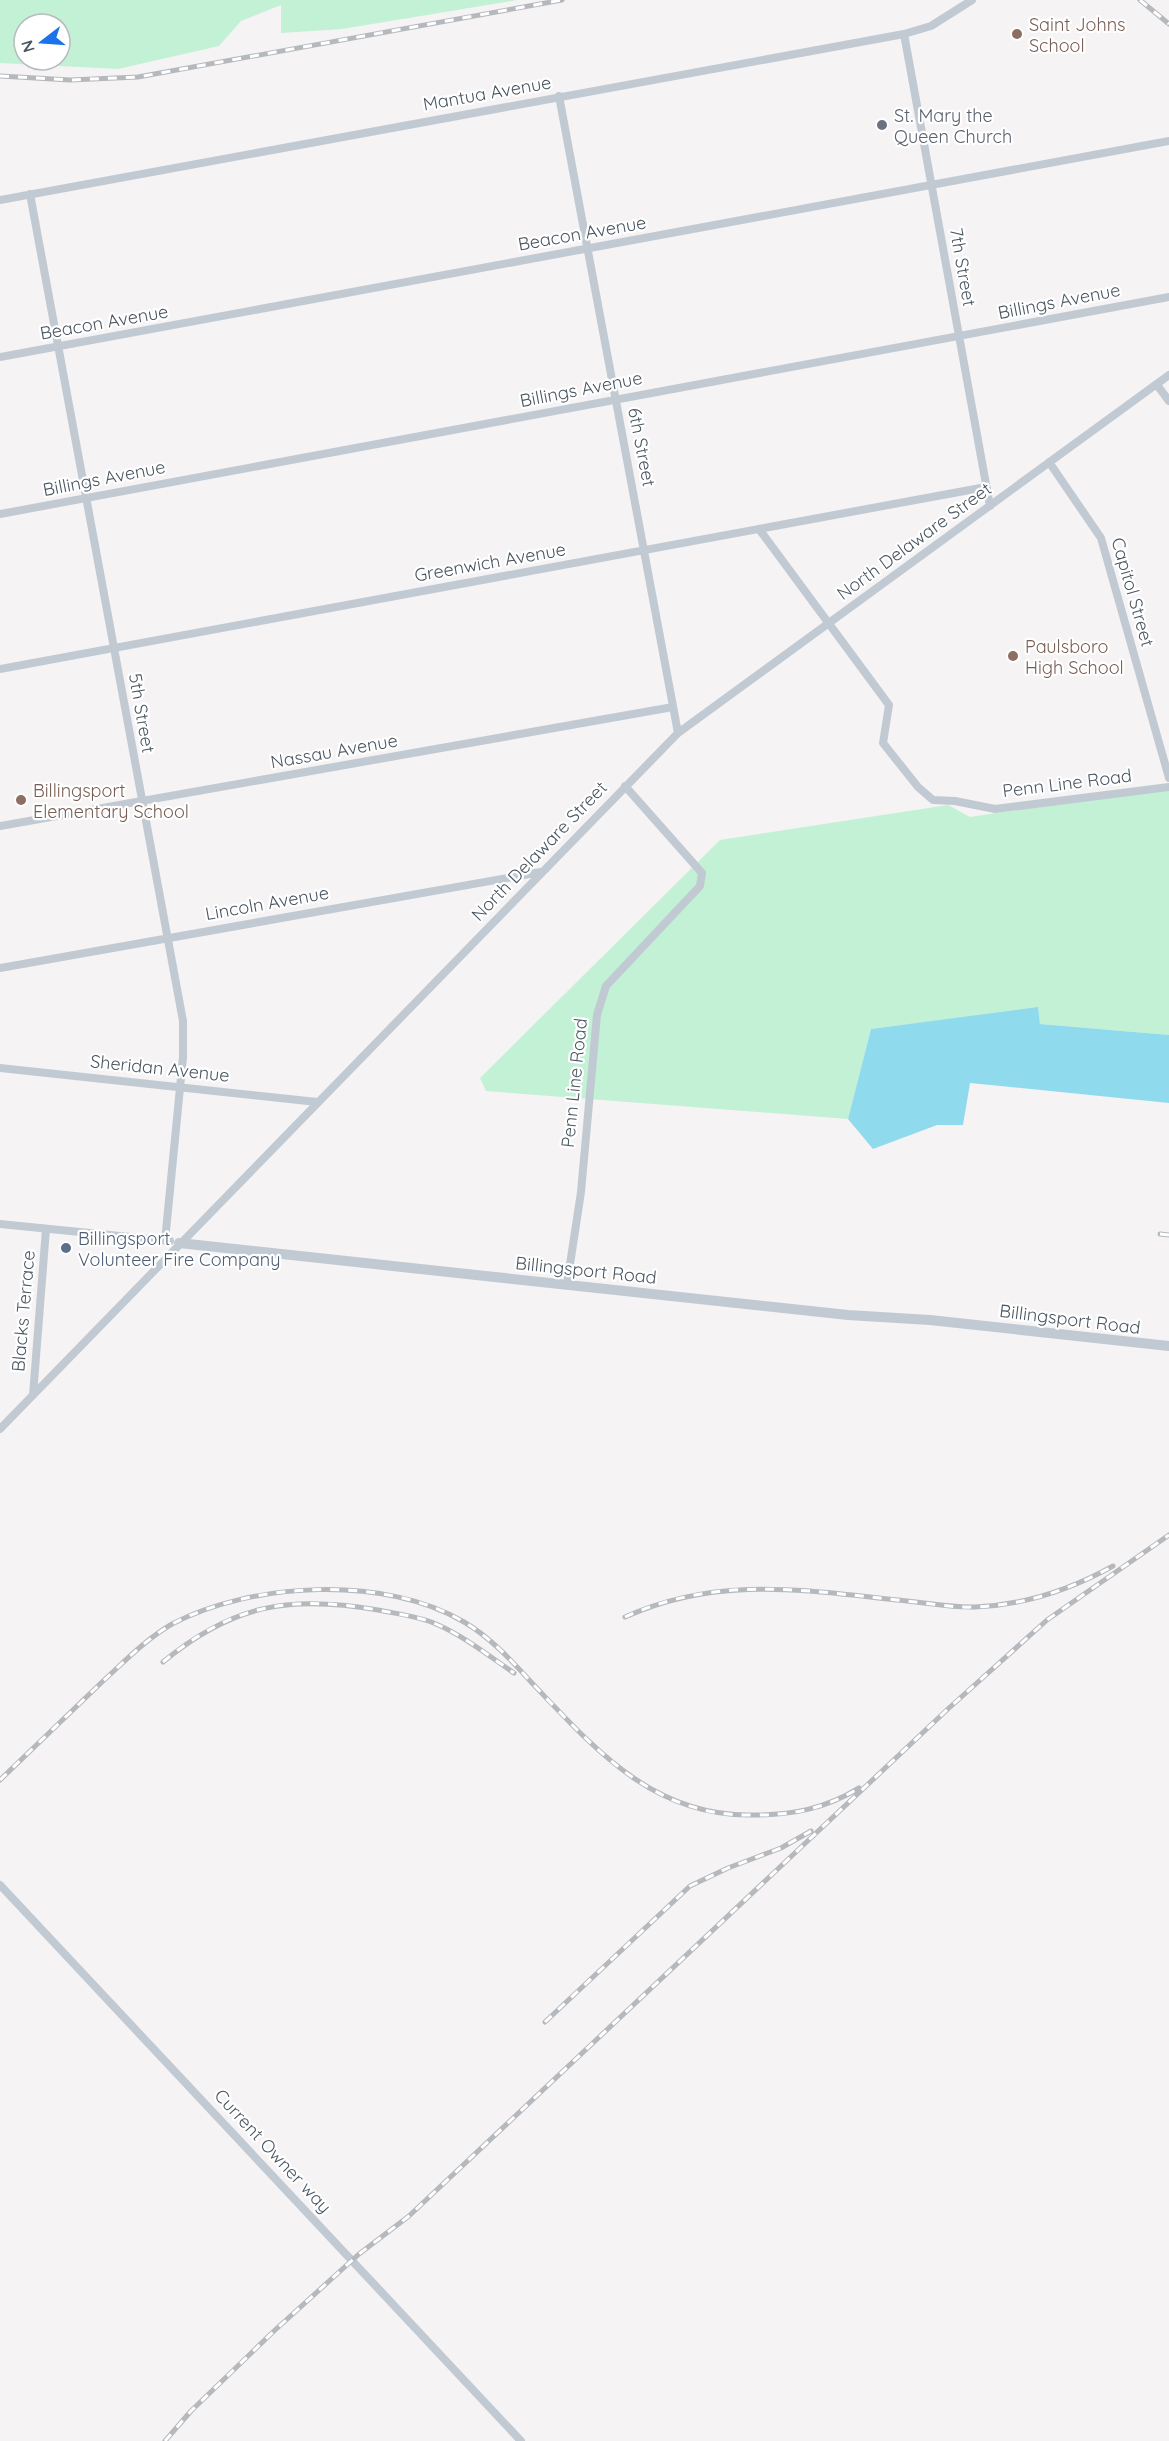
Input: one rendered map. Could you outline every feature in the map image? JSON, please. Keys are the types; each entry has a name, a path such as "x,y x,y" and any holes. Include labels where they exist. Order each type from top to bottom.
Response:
{"street":[{"name":"Mantua Avenue","path":"0,200 904,34 931,27 972,0"},
{"name":"7th Street","path":"904,34 990,506"},
{"name":"6th Street","path":"559,96 678,733"},
{"name":"Beacon Avenue","path":"0,357 1169,141"},
{"name":"5th Street","path":"30,194 183,1021 180,1086 165,1241"},
{"name":"Billings Avenue","path":"0,514 1169,297"},
{"name":"North Delaware Street","path":"0,1429 678,733 1169,375"},
{"path":"1157,385 1169,401"},
{"name":"Capitol Street","path":"1049,462 1101,538 1169,778"},
{"name":"Greenwich Avenue","path":"0,669 987,488"},
{"path":"759,529 829,624"},
{"name":"Penn Line Road","path":"829,624 889,705 883,743 918,787 933,800 955,801 995,809 1169,787"},
{"name":"Nassau Avenue","path":"0,826 674,707"},
{"name":"Penn Line Road","path":"567,1284 581,1192 597,1015 606,986 700,886 702,873 625,786"},
{"name":"Lincoln Avenue","path":"0,969 167,937 541,872"},
{"name":"Sheridan Avenue","path":"0,1068 317,1102"},
{"name":"Billingsport Road","path":"0,1224 848,1315 930,1320 1169,1346"},
{"name":"Blacks Terrace","path":"33,1395 46,1229"},
{"name":"Current Owner way","path":"0,1885 521,2441"}],"green space":[{"path":"0,0 517,0 342,29 281,33 281,5 241,21 219,46 118,69 72,67 72,12 12,12 12,64 0,63"},
{"path":"1169,787 1169,1035 1040,1024 1038,1008 871,1029 848,1119 486,1091 480,1078 720,840 948,805 970,817"}],"water":[{"path":"1038,1007 1040,1024 1169,1035 1169,1103 970,1083 963,1125 937,1125 873,1149 848,1119 871,1029"}],"railway":[{"path":"0,76 70,80 138,77 562,0"},
{"path":"1140,0 1169,24"},
{"path":"1160,1234 1169,1235"},
{"path":"165,2441 191,2411 274,2331 359,2254 409,2216 949,1708 1047,1620 1169,1535"},
{"path":"625,1617 660,1604 695,1595 730,1590 799,1590 958,1607 993,1606 1046,1595 1097,1575 1113,1566"},
{"path":"0,1780 127,1659 172,1624 204,1610 240,1599 318,1590 358,1591 396,1597 432,1607 464,1622 500,1650 603,1754 656,1792 685,1804 717,1813 781,1814 821,1806 859,1788"},
{"path":"163,1662 189,1642 239,1616 264,1609 317,1604 378,1610 429,1621 466,1640 514,1673"},
{"path":"545,2022 690,1886 728,1868 781,1848 811,1831"}],"place":[{"name":"Saint Johns School","path":"1017,34"},
{"name":"St. Mary the Queen Church","path":"882,125"},
{"name":"Paulsboro High School","path":"1013,656"},
{"name":"Billingsport Elementary School","path":"21,800"},
{"name":"Billingsport Volunteer Fire Company","path":"66,1248"}]}
